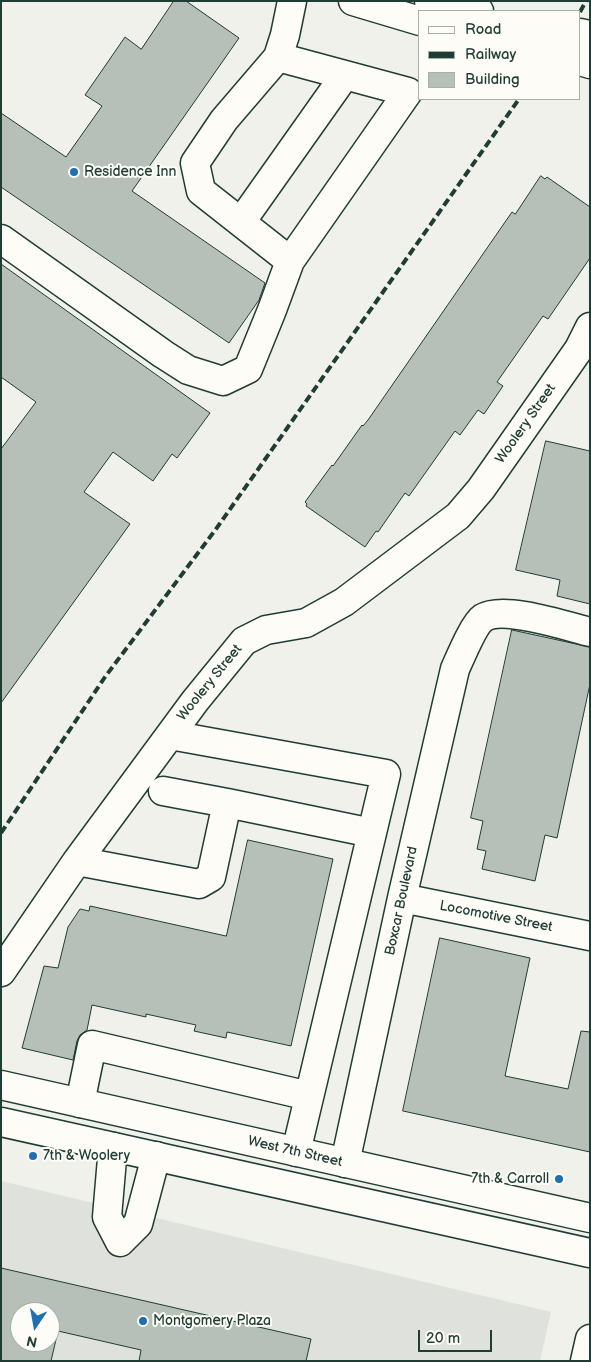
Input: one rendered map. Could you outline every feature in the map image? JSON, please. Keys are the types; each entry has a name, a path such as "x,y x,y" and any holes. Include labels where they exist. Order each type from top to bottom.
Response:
{"main road":[{"path":"290,261 201,190 195,163 224,120 278,57 292,1"},
{"path":"353,1 418,19"},
{"path":"429,1 474,10"},
{"path":"1,239 188,370 223,381 248,369 290,261 414,84 344,75 278,57"},
{"path":"241,222 344,75"},
{"name":"Woolery Street","path":"1,972 77,861 195,701 244,641 266,630 306,623 344,602 458,516 481,489 579,349 590,327"},
{"name":"Boxcar Boulevard","path":"345,1163 402,898 455,669 468,641 482,618 495,614 515,614 590,632"},
{"path":"170,735 386,774 296,1152"},
{"path":"163,791 372,833"},
{"path":"77,861 199,884 211,877 228,803"},
{"name":"Locomotive Street","path":"402,898 590,936"},
{"path":"80,1103 92,1045 308,1096"},
{"name":"West 7th Street","path":"1,1085 590,1218"},
{"path":"1,1122 590,1253"},
{"path":"113,1147 107,1217 120,1242 138,1224 156,1156"},
{"path":"585,1361 590,1339"}],"shaded area":[{"path":"1,1181 551,1312 540,1361 1,1361"}],"building":[{"name":"Residence Inn","path":"174,1 186,1 239,38 132,191 265,283 259,300 229,343 1,187 1,113 66,157 102,106 85,95 125,37 141,49"},
{"path":"541,176 545,179 547,177 590,207 590,258 548,319 543,316 497,382 503,386 484,414 478,410 460,435 455,431 409,496 405,493 378,532 376,531 365,547 306,506 305,502 362,425 368,420 512,212 515,214"},
{"path":"1,264 210,413 177,458 172,454 153,481 113,452 84,492 130,524 1,703 1,449 36,402 1,377"},
{"path":"546,441 590,451 590,604 557,596 560,580 516,570"},
{"path":"512,630 590,647 590,684 557,838 545,835 535,881 482,869 486,851 477,849 483,821 471,818"},
{"path":"248,840 333,859 291,1046 227,1032 226,1038 194,1031 196,1025 146,1014 146,1017 92,1005 87,1030 80,1035 77,1041 73,1060 22,1048 44,966 58,968 68,927 80,909 89,911 90,906 226,936"},
{"path":"440,938 530,958 505,1076 568,1089 581,1031 590,1032 590,1152 403,1111"},
{"name":"Montgomery Plaza","path":"1,1268 311,1339 306,1361 139,1361 141,1350 60,1331 60,1302 10,1302 10,1352 53,1352 51,1361 1,1361"}],"railway":[{"path":"581,10 586,1"},
{"path":"1,833 105,677 216,529 518,100"}],"place":[{"name":"Residence Inn","path":"74,172"},
{"name":"7th & Woolery","path":"33,1156"},
{"name":"7th & Carroll","path":"559,1179"},
{"name":"Montgomery Plaza","path":"143,1321"}]}
